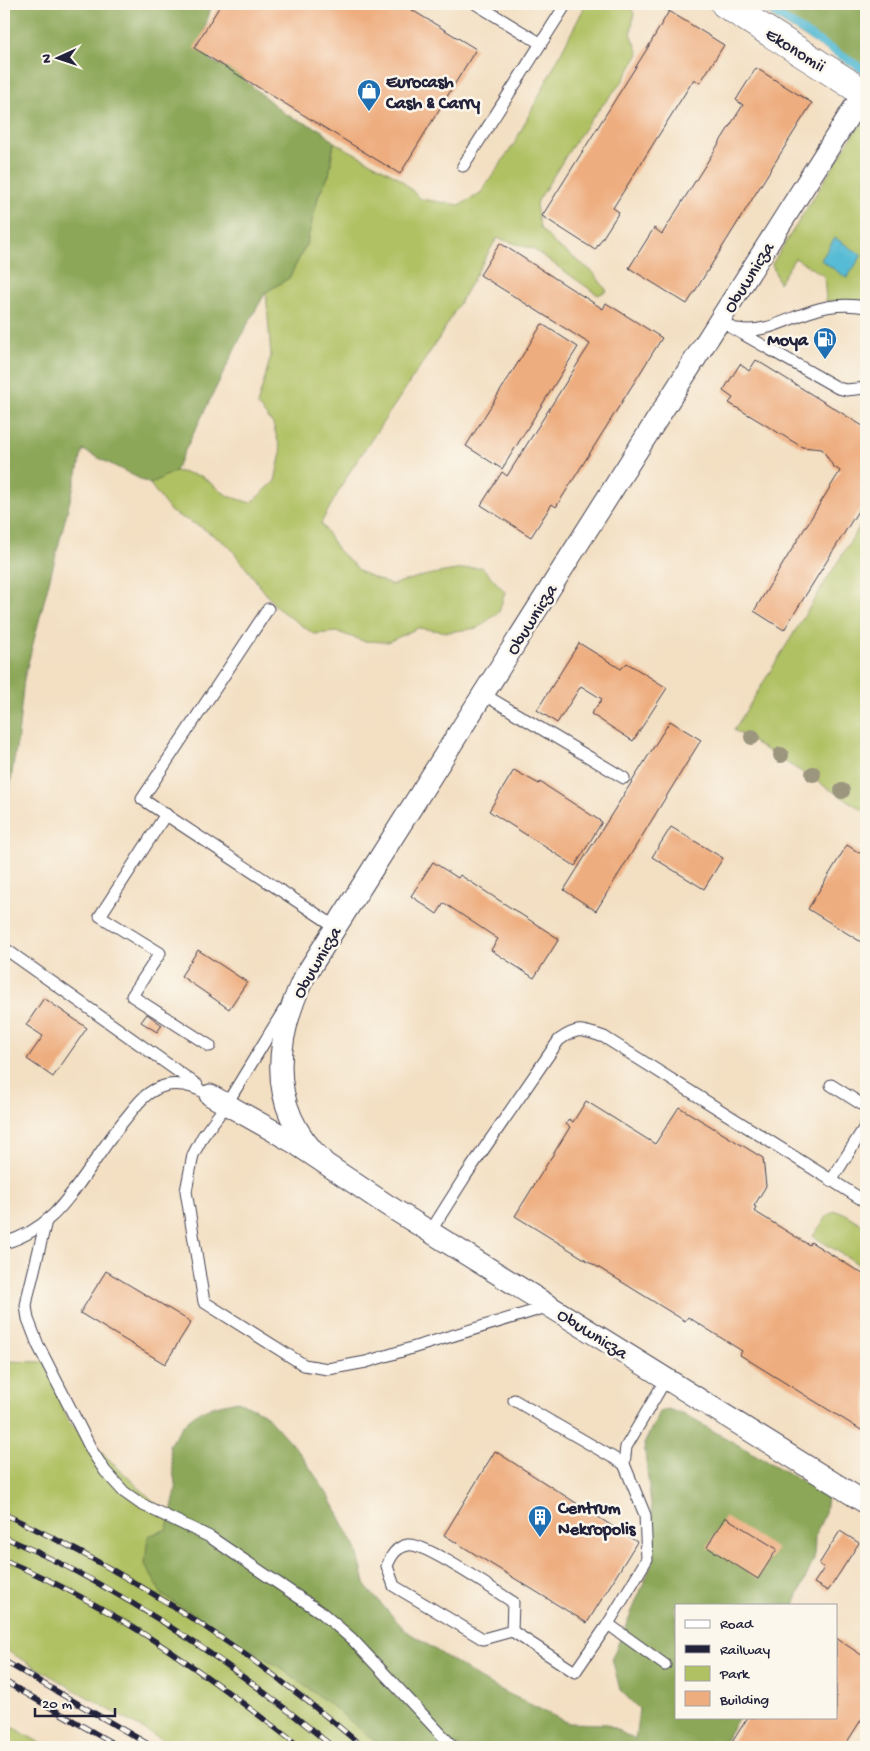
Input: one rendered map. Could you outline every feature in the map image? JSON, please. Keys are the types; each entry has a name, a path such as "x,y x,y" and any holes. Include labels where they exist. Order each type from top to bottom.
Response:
{"street":[{"name":"Ekonomii","path":"725,4 865,93"},
{"name":"Obuwnicza","path":"322,1160 300,1136 283,1095 280,1073 282,1036 290,1006 303,978 484,694 727,325 865,93"},
{"name":"Obuwnicza","path":"218,1100 322,1160 430,1232 866,1503"}],"lane":[{"path":"476,4 540,44"},
{"path":"463,166 566,4"},
{"path":"727,325 756,330 775,326 812,310 835,306 866,307"},
{"path":"727,325 838,388 846,390 866,388"},
{"path":"268,609 142,799 336,927"},
{"path":"484,694 624,778"},
{"path":"166,814 100,916 160,953 132,996 210,1046"},
{"path":"4,948 218,1100"},
{"path":"303,978 218,1100 193,1155 186,1191 204,1302 304,1366 328,1369 366,1362 550,1306"},
{"path":"430,1232 466,1175 559,1040 572,1031 587,1031 604,1037 866,1202"},
{"path":"4,1243 24,1235 46,1221 65,1200 109,1138 145,1096 157,1088 187,1085 218,1100"},
{"path":"831,1085 866,1107"},
{"path":"831,1181 866,1125"},
{"path":"46,1221 28,1295 26,1306 28,1319 38,1345 71,1411 106,1471 124,1492 141,1504 210,1537 322,1613 352,1639 454,1747"},
{"path":"512,1630 575,1672 608,1624 648,1558 645,1514 624,1464 626,1448 666,1378"},
{"path":"514,1400 624,1464"},
{"path":"408,1545 425,1548 513,1602 512,1630 482,1639 394,1586 387,1566 393,1553 408,1545"},
{"path":"608,1624 665,1665"}],"green space":[{"path":"4,4 212,4 202,38 211,61 234,71 285,114 321,130 334,142 329,175 319,194 306,245 289,278 266,292 246,327 175,471 150,484 83,450 24,679 18,736 4,823"},
{"path":"586,4 628,4 634,13 631,33 639,54 622,82 591,119 569,151 536,204 540,228 555,244 593,272 607,291 598,295 533,249 497,238 438,340 349,473 321,523 338,550 361,572 391,585 436,573 482,567 505,592 499,612 478,628 448,632 418,628 388,642 363,641 338,632 314,634 277,608 229,546 201,527 171,512 150,484 175,471 201,476 228,496 251,503 275,481 281,452 273,424 257,405 271,356 266,292 289,278 306,245 319,194 329,175 334,142 398,177 421,199 460,205 480,194 514,144"},
{"path":"752,4 866,4 866,75"},
{"path":"866,123 866,301 826,301 824,276 795,258 779,283 772,264 856,130"},
{"path":"866,516 866,812 734,730"},
{"path":"835,1211 842,1212 866,1227 866,1269 813,1236 828,1215"},
{"path":"4,1361 47,1362 68,1421 415,1747 174,1747 4,1649"},
{"path":"238,1401 264,1413 300,1453 330,1498 357,1550 366,1587 405,1630 485,1682 568,1723 607,1724 635,1740 639,1709 620,1690 612,1658 652,1564 654,1530 644,1444 660,1412 668,1409 685,1415 811,1486 827,1497 825,1513 815,1536 814,1559 794,1604 675,1604 675,1718 738,1718 721,1747 382,1747 331,1705 279,1667 162,1595 145,1564 148,1536 167,1529 176,1490 169,1445 190,1418 214,1406"},
{"path":"4,1722 47,1747 4,1747"}],"water":[{"path":"835,238 862,255 847,278 821,260"}],"building":[{"name":"Eurocash Cash & Carry","path":"221,4 402,4 476,49 400,174 194,48"},
{"path":"669,11 724,45 700,83 694,79 613,208 619,212 595,250 542,216"},
{"path":"756,68 812,103 687,304 629,268 654,228 662,234 743,105 736,100"},
{"path":"500,243 603,309 606,303 662,338 556,507 552,504 531,537 481,505 502,472 507,476 590,344 480,275"},
{"path":"542,324 578,347 502,469 466,446"},
{"path":"756,360 866,428 866,498 784,630 754,611 840,471 833,466 822,449 802,447 729,403 733,398 723,391 740,364 749,371"},
{"path":"579,643 621,669 627,663 667,688 633,741 591,714 602,699 581,686 557,723 537,710"},
{"path":"670,721 701,740 596,911 564,890"},
{"path":"514,770 539,784 540,782 602,822 575,866 489,811"},
{"path":"671,827 723,858 704,889 652,857"},
{"path":"847,845 866,857 866,945 808,909"},
{"path":"433,862 458,878 460,875 559,939 534,978 491,950 498,939 444,903 437,914 411,896"},
{"path":"198,950 247,982 229,1009 181,976"},
{"path":"44,998 87,1028 53,1077 27,1059 43,1036 26,1025"},
{"path":"147,1014 162,1025 157,1032 141,1022"},
{"path":"586,1101 655,1144 679,1107 763,1158 766,1186 754,1206 756,1207 754,1211 809,1245 811,1242 866,1276 866,1433 740,1355 742,1351 688,1317 685,1321 515,1216 570,1127 566,1124 569,1119 573,1122"},
{"path":"106,1271 191,1322 165,1364 80,1313"},
{"name":"Centrum Nekropolis","path":"495,1451 637,1542 587,1623 444,1535"},
{"path":"725,1517 777,1549 758,1579 707,1547"},
{"path":"840,1531 859,1543 828,1591 814,1583 824,1568 819,1564"},
{"path":"838,1639 866,1658 866,1712 844,1747 729,1747 747,1718 838,1718"}],"waterway":[{"path":"760,4 866,71"}],"railway":[{"path":"4,1514 52,1537 99,1563 191,1618 279,1680 363,1747"},
{"path":"4,1537 92,1580 176,1630 256,1686 333,1747"},
{"path":"4,1560 45,1578 122,1620 194,1668 300,1747"},
{"path":"4,1661 153,1747"},
{"path":"4,1681 119,1747"}],"place":[{"name":"Eurocash Cash & Carry","path":"369,112"},
{"name":"Moya","path":"825,360"},
{"name":"Centrum Nekropolis","path":"540,1538"}]}
